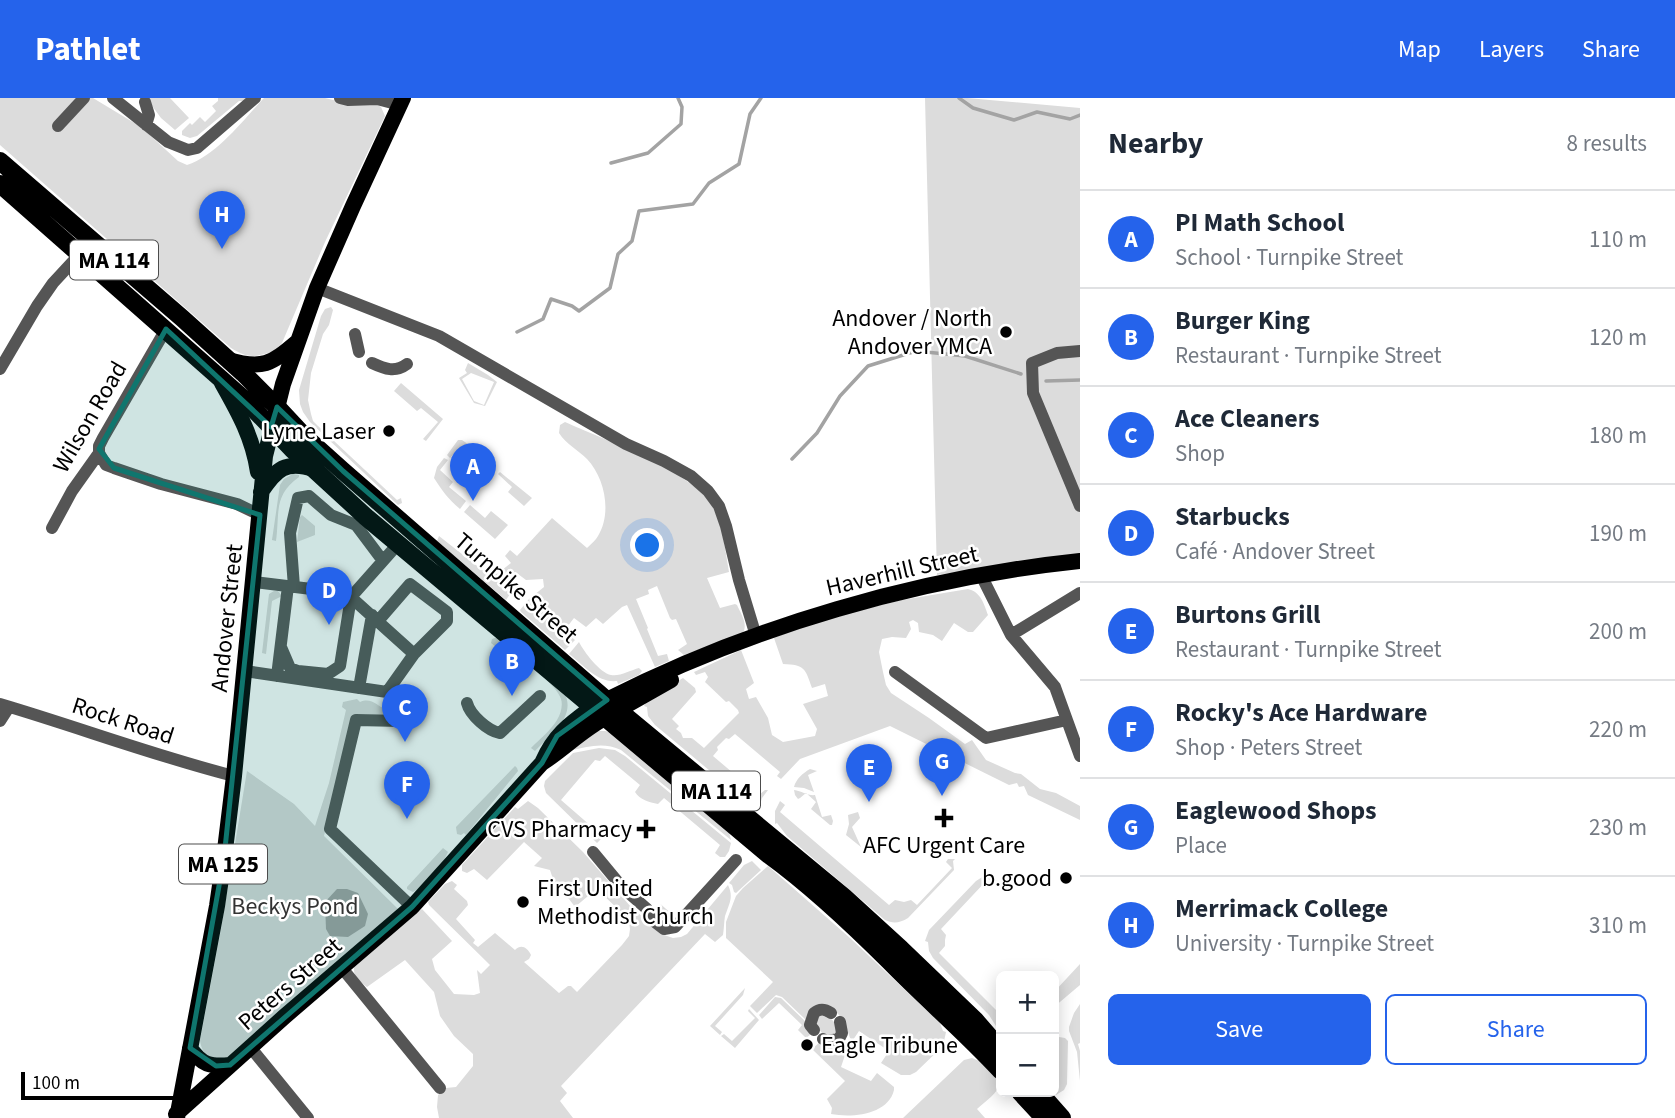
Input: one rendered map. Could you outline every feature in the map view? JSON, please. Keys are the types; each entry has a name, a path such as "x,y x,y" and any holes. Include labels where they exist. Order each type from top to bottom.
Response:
{"highway":[{"name":"Turnpike Street","path":"0,161 182,318 304,436 769,855 796,875 873,943 889,962 996,1066"},
{"name":"Turnpike Street","path":"0,184 246,401 314,469 398,544 844,897 901,948 996,1044"},
{"path":"1036,1109 1062,1118"}],"main road":[{"name":"Andover Street","path":"176,1116 217,906 234,776 265,456 271,426 317,288 401,102"},
{"path":"228,360 256,366 271,362 299,340"},
{"name":"MA 125","path":"218,376 243,419 253,445 261,492"},
{"path":"261,492 269,480 283,468 292,465 314,469"},
{"name":"Haverhill Street","path":"739,643 818,615 891,594 1021,568 1080,561"},
{"name":"Peters Street","path":"176,1116 284,1017 412,907 542,763 562,750 606,709 739,643"},
{"path":"190,1048 197,1058 207,1065 230,1065"}],"street":[{"path":"58,127 84,98"},
{"path":"113,98 169,142 188,150 197,148 255,98"},
{"path":"340,98 401,102"},
{"path":"145,102 149,115 146,125"},
{"path":"0,369 37,306 53,283 79,255"},
{"path":"317,288 439,336 626,444 691,476 708,491 719,506 756,636"},
{"name":"Wilson Road","path":"52,528 72,491 99,453 103,438 166,329"},
{"path":"355,334 359,352"},
{"path":"1078,500 1033,393 1032,363 1057,353 1080,351"},
{"path":"372,363 392,370 400,369 407,363"},
{"path":"99,453 106,465 161,484 237,505 260,515"},
{"path":"278,676 291,587 290,533 298,498 309,496 331,515 356,525 383,561"},
{"path":"281,647 290,668 298,671 328,674 340,666 351,597 398,544"},
{"path":"981,575 1011,635 1055,687 1080,756"},
{"path":"254,582 344,593 414,654"},
{"path":"245,671 359,688 387,692 414,654 447,621 447,612 410,584 375,618 359,688"},
{"path":"1011,635 1080,593"},
{"path":"895,672 986,738 1067,720"},
{"path":"467,703 468,708 490,730 500,733 540,696"},
{"path":"0,721 4,706"},
{"name":"Rock Road","path":"4,706 234,776"},
{"path":"412,907 330,829 356,720 402,721 418,713"},
{"path":"593,852 622,887 647,909 651,919 664,929 675,927 731,865"},
{"path":"609,871 677,924"},
{"path":"342,968 440,1088"},
{"path":"825,1010 836,1017 842,1033 839,1039 834,1041 827,1041 819,1034 810,1025 814,1013 825,1010"},
{"path":"251,1048 308,1118"}],"highlighted area":[{"path":"166,329 271,427 277,407 343,471 607,700 557,736 542,763 412,907 230,1065 216,1066 190,1048 224,858 260,515 114,468 99,449"}],"green space":[{"path":"0,98 93,98 141,127 178,161 187,165 219,145 264,98 325,98 353,105 376,104 381,107 385,116 325,242 282,343 269,355 253,356 231,348 0,145"},
{"path":"170,98 189,118 175,130 161,118 147,99"},
{"path":"218,98 247,98 239,101 197,136 190,138 182,135 182,131 190,123 192,125 200,117 205,122 216,111 212,106"},
{"name":"Andover / North Andover YMCA","path":"925,98 967,98 1080,108 1080,555 937,575"},
{"path":"331,307 333,310 329,325 323,334 311,373 308,400 313,421 397,500 401,498 402,503 398,505 310,422 300,404 299,390 321,316 325,309"},
{"path":"468,363 497,382 485,406 474,403 459,378 467,373 465,370","holes":["471,373 494,382 484,405 474,401 462,379"]},
{"path":"401,383 443,419 426,441 423,439 438,422 421,408 417,411 394,391"},
{"path":"565,422 666,468 701,492 711,504 718,520 729,572 707,578 720,608 737,605 745,623 742,634 684,655 678,650 687,644 676,619 670,618 657,586 648,590 649,594 636,599 658,656 667,654 669,661 655,667 627,605 603,624 596,618 586,627 574,618 564,631 575,640 565,650 520,610 544,587 543,579 526,580 518,574 510,584 514,588 506,600 437,541 439,536 486,573 491,570 497,574 511,563 505,556 510,550 517,556 552,518 587,548 597,538 602,527 605,517 604,496 593,467 559,433 560,425"},
{"path":"458,440 478,451 472,461 458,449 450,458 447,455"},
{"path":"444,458 448,460 440,470 453,482 449,487 466,501 460,509 434,478 437,467"},
{"path":"500,472 532,498 524,506 508,492 512,487 498,474"},
{"path":"293,474 299,477 281,498 276,541 272,540 280,485"},
{"path":"470,505 485,518 491,511 508,525 495,539 464,512"},
{"path":"302,515 315,526 315,535 297,542 300,517"},
{"path":"968,589 979,596 988,615 973,632 968,632 954,623 942,641 933,635 919,632 918,623 913,620 909,622 911,629 906,638 882,639 879,652 886,685 891,693 965,744 972,740 986,760 1021,774 1040,789 1056,793 1080,806 1080,820 1028,795 1024,786 1019,787 1017,783 1009,785 890,726 800,759 781,779 777,776 780,772 735,734 729,739 726,738 713,756 759,795 768,790 758,811 655,725 644,706 647,700 683,678 696,692 672,719 679,726 676,729 683,738 692,738 704,748 739,713 729,701 726,702 705,682 708,677 705,672 696,675 694,672 741,650 754,683 746,689 749,699 756,697 768,718 772,735 783,742 815,736 817,729 803,704 828,696 825,684 812,688 803,669 796,665 783,664 774,638 816,621 902,600"},
{"path":"278,591 282,596 272,601 266,654 262,653 269,594"},
{"path":"495,638 499,638 565,694 567,711 564,719 535,751 531,748 555,724 561,712 561,699 553,686 520,657 506,646 500,650 491,643"},
{"path":"579,642 593,662 611,675 639,668 642,671 618,684 617,681 603,679 569,654"},
{"name":"Beckys Pond","path":"357,699 397,710 395,716 353,714 324,836 398,909 236,1052 221,1060 215,1060 203,1051 200,1040 247,771 294,804 315,826 329,783 346,710 342,707 343,702"},
{"path":"597,731 613,733 729,832 731,840 621,750 603,745 572,750"},
{"path":"599,748 615,750 625,756 731,843 725,857 715,853 720,845 664,798 658,804 639,797 635,792 640,785 605,756 600,761 595,760 561,800 599,833 605,828 608,829 597,843 546,793 544,786 545,781 573,753"},
{"path":"515,766 518,771 466,835 457,834 456,827"},
{"path":"810,769 817,771 808,775 814,792 794,787 796,781"},
{"path":"794,790 805,793 798,799"},
{"path":"807,794 815,795 822,817 831,815 832,825 811,809 816,802"},
{"path":"528,801 583,852 631,907 664,935 673,938 687,934 728,885 731,897 723,935 715,942 705,934 561,1086 567,1093 560,1101 573,1118 439,1118 438,1095 446,1088 456,1087 473,1066 473,1054 454,1036 440,1016 434,992 405,960 367,987 358,980 354,973 356,963 371,946 422,909 452,941 432,959 435,970 454,994 480,993 477,970 481,974 490,965 428,902 445,884 452,881 457,885 454,889 468,905 456,919 475,940 473,943 478,947 495,933 515,950 519,947 526,948 531,955 524,962 559,993 568,986 577,992 629,936 629,922 598,890 575,907 563,895 567,889 559,882 555,885 550,870 534,866 542,858 524,842 487,880 474,869 467,873 462,871 462,865 515,807 518,809"},
{"path":"780,801 785,805 780,812 889,905 895,900 911,900 917,905 952,868 946,862 948,859 955,859 954,870 908,918 897,922 885,920 775,824 775,811"},
{"path":"858,812 860,818 852,827 861,847 846,835 848,815"},
{"path":"443,848 448,852 443,862 418,889 413,892 407,889 407,887"},
{"path":"752,861 761,870 734,892 729,883 744,865"},
{"path":"768,866 850,938 940,1023 946,1032 943,1046 916,1072 901,1075 881,1063 889,1051 859,1031 853,1040 850,1038 843,1020 830,1007 806,1020 782,997 776,995 757,1013 750,1006 773,982 726,938 726,922 736,896"},
{"path":"987,874 998,881 995,884 988,879 941,929 946,935 945,946 939,953 996,1010 996,1026 989,1015 933,958 928,942 925,941 929,930 976,881"},
{"path":"1080,964 1080,985 1059,1003 1059,987"},
{"path":"745,988 743,995 715,1026 722,1032 720,1035 710,1026"},
{"path":"775,997 781,998 806,1022 810,1035 806,1038 798,1030 802,1025 779,1003 762,1019 759,1015"},
{"path":"1080,1004 1080,1081 1077,1052 1069,1027"},
{"path":"749,1009 759,1020 735,1048 721,1036 724,1034 732,1041 755,1018"},
{"path":"820,1014 830,1018 837,1026 833,1036 823,1034 816,1026 816,1016"},
{"path":"1059,1037 1068,1041 1067,1084 1059,1093"},
{"path":"820,1042 845,1055 841,1067 871,1081 877,1073 894,1087 885,1105 859,1115 831,1114 832,1108 827,1099 845,1081 812,1049"},
{"path":"972,1058 982,1062 996,1077 996,1091 977,1109 985,1118 903,1118 964,1060"}],"shaded area":[{"path":"337,889 358,893 368,914 365,926 348,937 330,936 326,929 325,902"}],"waterway":[{"path":"611,163 648,153 681,124 682,107 678,98"},
{"path":"517,332 543,319 551,299 579,311 610,288 618,254 632,241 639,211 693,204 709,183 739,164 750,114 761,98"},
{"path":"959,98 973,108 1014,120 1037,112 1070,119 1080,115"},
{"path":"792,459 817,433 840,396 868,366 916,351 965,356 1021,374"},
{"path":"1046,381 1080,380"}],"tunnel":[{"path":"657,909 665,916"}],"place":[{"name":"Merrimack College","path":"222,249"},
{"name":"Andover / North Andover YMCA","path":"1006,332"},
{"name":"Lyme Laser","path":"389,431"},
{"name":"PI Math School","path":"473,501"},
{"name":"Starbucks","path":"329,625"},
{"name":"Burger King","path":"512,696"},
{"name":"Ace Cleaners","path":"405,742"},
{"name":"Eaglewood Shops","path":"942,796"},
{"name":"Burtons Grill","path":"869,802"},
{"name":"AFC Urgent Care","path":"944,818"},
{"name":"Rocky's Ace Hardware","path":"407,819"},
{"name":"CVS Pharmacy","path":"646,829"},
{"name":"b.good","path":"1066,878"},
{"name":"First United Methodist Church","path":"523,902"},
{"name":"Eagle Tribune","path":"807,1045"}]}
